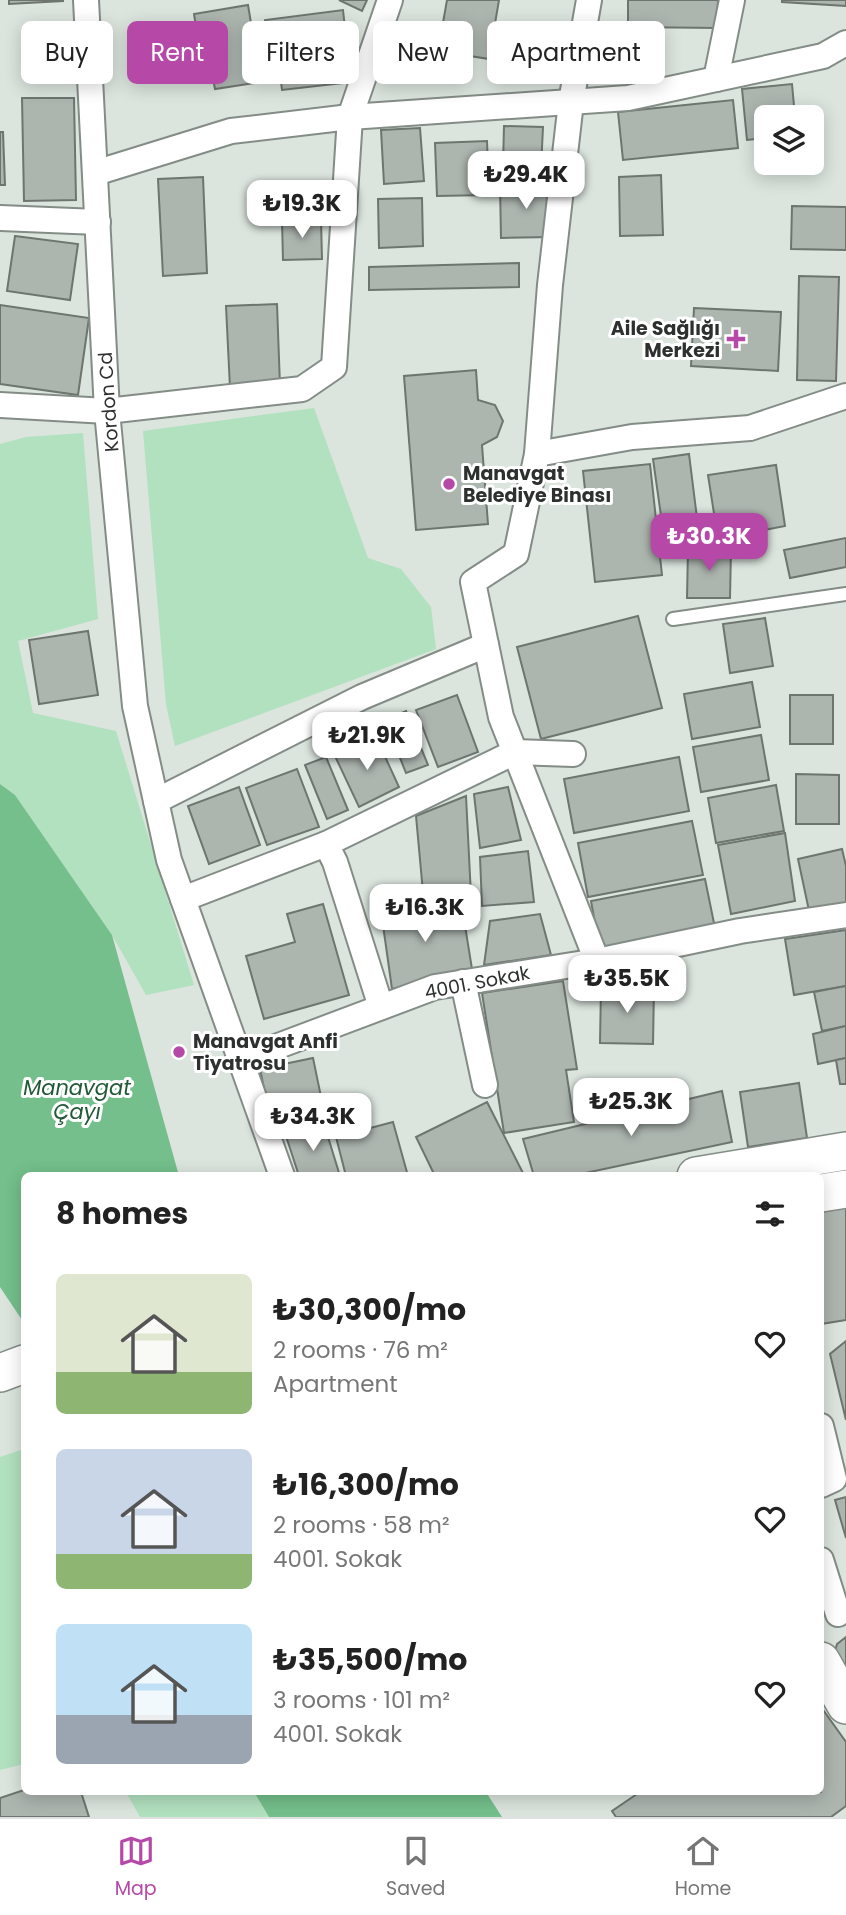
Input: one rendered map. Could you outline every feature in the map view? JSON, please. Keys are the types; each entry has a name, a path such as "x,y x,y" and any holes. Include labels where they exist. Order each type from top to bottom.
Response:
{"main road":[{"path":"720,1172 846,1151"},
{"path":"824,1193 846,1189"},
{"path":"824,1666 846,1705"}],"street":[{"name":"Kordon Cd","path":"86,0 107,411 135,706 169,860 281,1172"},
{"path":"0,405 107,411 302,388 334,367 350,117 390,0"},
{"path":"589,0 571,102 550,285 537,454 516,554 473,582 501,717 597,961"},
{"path":"716,79 732,0"},
{"path":"95,173 231,131 350,117 628,98 823,56 846,43"},
{"path":"0,218 98,222"},
{"path":"537,454 632,437 750,428 846,396"},
{"path":"156,801 362,697 486,645"},
{"path":"183,899 326,844 515,752 573,754"},
{"path":"326,844 335,862 381,1007"},
{"name":"4001. Sokak","path":"241,1060 435,987 597,961 740,931 846,915"},
{"path":"463,982 485,1085"},
{"path":"824,1438 834,1479 824,1484"},
{"path":"824,1572 835,1615"}],"lane":[{"path":"673,619 846,594"}],"shaded area":[{"path":"314,408 368,558 401,569 431,607 436,649 175,746 166,704 143,431"},
{"path":"83,433 98,619 18,641 33,713 116,731 194,985 146,995 112,935 15,795 0,784 0,444 26,437"},
{"path":"21,1450 21,1765 0,1770 0,1457"},
{"path":"128,1795 256,1795 269,1817 140,1817"}],"water":[{"name":"Manavgat Çayı","path":"0,784 15,795 112,935 178,1172 21,1172 21,1318 0,1287"},
{"path":"256,1795 488,1795 502,1817 269,1817"}],"building":[{"path":"9,0 63,0 63,1 9,4"},
{"path":"339,0 367,0 362,11"},
{"path":"447,0 499,0 495,21 487,21 487,59 473,56 473,21 443,21"},
{"path":"628,0 718,0 717,28 665,27 665,21 628,21"},
{"path":"846,0 846,6 782,2"},
{"path":"248,5 251,21 242,21 242,84 248,84 215,89 214,84 228,84 228,21 195,21 194,14"},
{"path":"343,10 344,21 265,21"},
{"path":"281,84 334,84 282,90"},
{"path":"792,84 794,105 754,105 754,139 747,140 742,89"},
{"path":"22,98 74,98 76,200 24,201"},
{"path":"733,100 738,148 623,160 618,112"},
{"path":"504,126 543,127 541,168 503,166"},
{"path":"420,128 424,181 384,184 381,130"},
{"path":"0,132 3,132 5,185 0,185"},
{"path":"487,141 489,195 437,196 435,143"},
{"path":"661,175 663,235 620,236 619,177"},
{"path":"203,177 207,273 163,276 158,179"},
{"path":"500,185 551,185 551,237 501,238"},
{"path":"422,198 423,246 379,248 378,199"},
{"path":"792,206 846,207 846,250 791,249"},
{"path":"321,220 322,259 283,260 282,221"},
{"path":"15,236 78,244 70,300 7,291"},
{"path":"519,263 519,287 369,290 369,267"},
{"path":"799,276 839,277 836,381 797,380"},
{"path":"277,304 280,386 230,388 226,306"},
{"path":"0,305 89,318 78,395 0,384"},
{"name":"Aile Sağlığı Merkezi","path":"694,308 781,312 778,371 691,366"},
{"name":"Manavgat Belediye Binası","path":"476,370 478,400 495,405 503,421 497,437 482,445 488,524 416,530 404,376"},
{"path":"689,454 698,526 663,530 653,459"},
{"path":"650,464 662,575 595,582 583,471"},
{"path":"776,465 785,526 718,539 708,475"},
{"path":"846,538 846,567 790,578 784,550"},
{"path":"688,549 731,549 730,598 687,598"},
{"path":"638,616 662,708 541,739 517,647"},
{"path":"765,618 773,666 730,673 723,624"},
{"path":"88,631 98,695 39,704 29,640"},
{"path":"752,682 760,727 692,739 684,694"},
{"path":"457,695 478,752 438,767 416,710"},
{"path":"790,695 833,695 833,744 790,744"},
{"path":"406,711 428,765 406,773 385,720"},
{"path":"761,735 769,780 701,792 693,747"},
{"path":"376,737 399,787 359,807 335,756"},
{"path":"326,757 348,810 327,819 305,765"},
{"path":"679,757 689,811 574,833 564,779"},
{"path":"297,769 319,827 267,845 246,788"},
{"path":"796,774 839,775 839,824 796,824"},
{"path":"776,785 784,831 716,843 708,798"},
{"path":"239,787 260,845 209,864 188,806"},
{"path":"508,787 521,840 480,848 474,794"},
{"path":"466,796 471,896 424,903 416,816"},
{"path":"692,821 703,875 588,897 578,843"},
{"path":"785,833 795,901 731,914 718,845"},
{"path":"842,849 846,866 846,913 811,920 798,859"},
{"path":"528,851 534,902 482,906 480,857"},
{"path":"705,879 716,933 601,956 591,901"},
{"path":"323,904 349,995 264,1019 246,956 295,942 287,914"},
{"path":"462,907 472,969 392,989 381,911"},
{"path":"540,914 551,955 484,965 490,921"},
{"path":"846,930 846,986 794,995 785,939"},
{"path":"563,981 577,1069 566,1070 574,1122 504,1133 482,993"},
{"path":"601,986 654,987 653,1044 600,1043"},
{"path":"846,986 846,1026 822,1031 814,992"},
{"path":"846,1026 846,1058 818,1064 813,1034"},
{"path":"313,1058 326,1121 273,1132 260,1069"},
{"path":"846,1058 846,1084 840,1084 836,1060"},
{"path":"799,1083 807,1138 748,1147 740,1092"},
{"path":"722,1091 732,1142 590,1172 533,1172 523,1139"},
{"path":"487,1102 522,1172 433,1172 416,1137"},
{"path":"393,1122 407,1172 345,1172 336,1137"},
{"path":"324,1124 339,1172 298,1172 286,1136"},
{"path":"846,1204 846,1320 824,1324 824,1208"},
{"path":"846,1341 846,1420 830,1354"},
{"path":"846,1497 846,1538 835,1500"},
{"path":"846,1637 846,1677 833,1658 837,1644"},
{"path":"824,1711 846,1742 846,1806 831,1817 616,1817 612,1811 636,1795 824,1795"},
{"path":"21,1791 21,1795 82,1795 89,1817 0,1817 0,1798"}],"place":[{"name":"Aile Sağlığı Merkezi","path":"736,339"},
{"name":"Manavgat Belediye Binası","path":"449,484"},
{"name":"Manavgat Anfi Tiyatrosu","path":"179,1052"}]}
